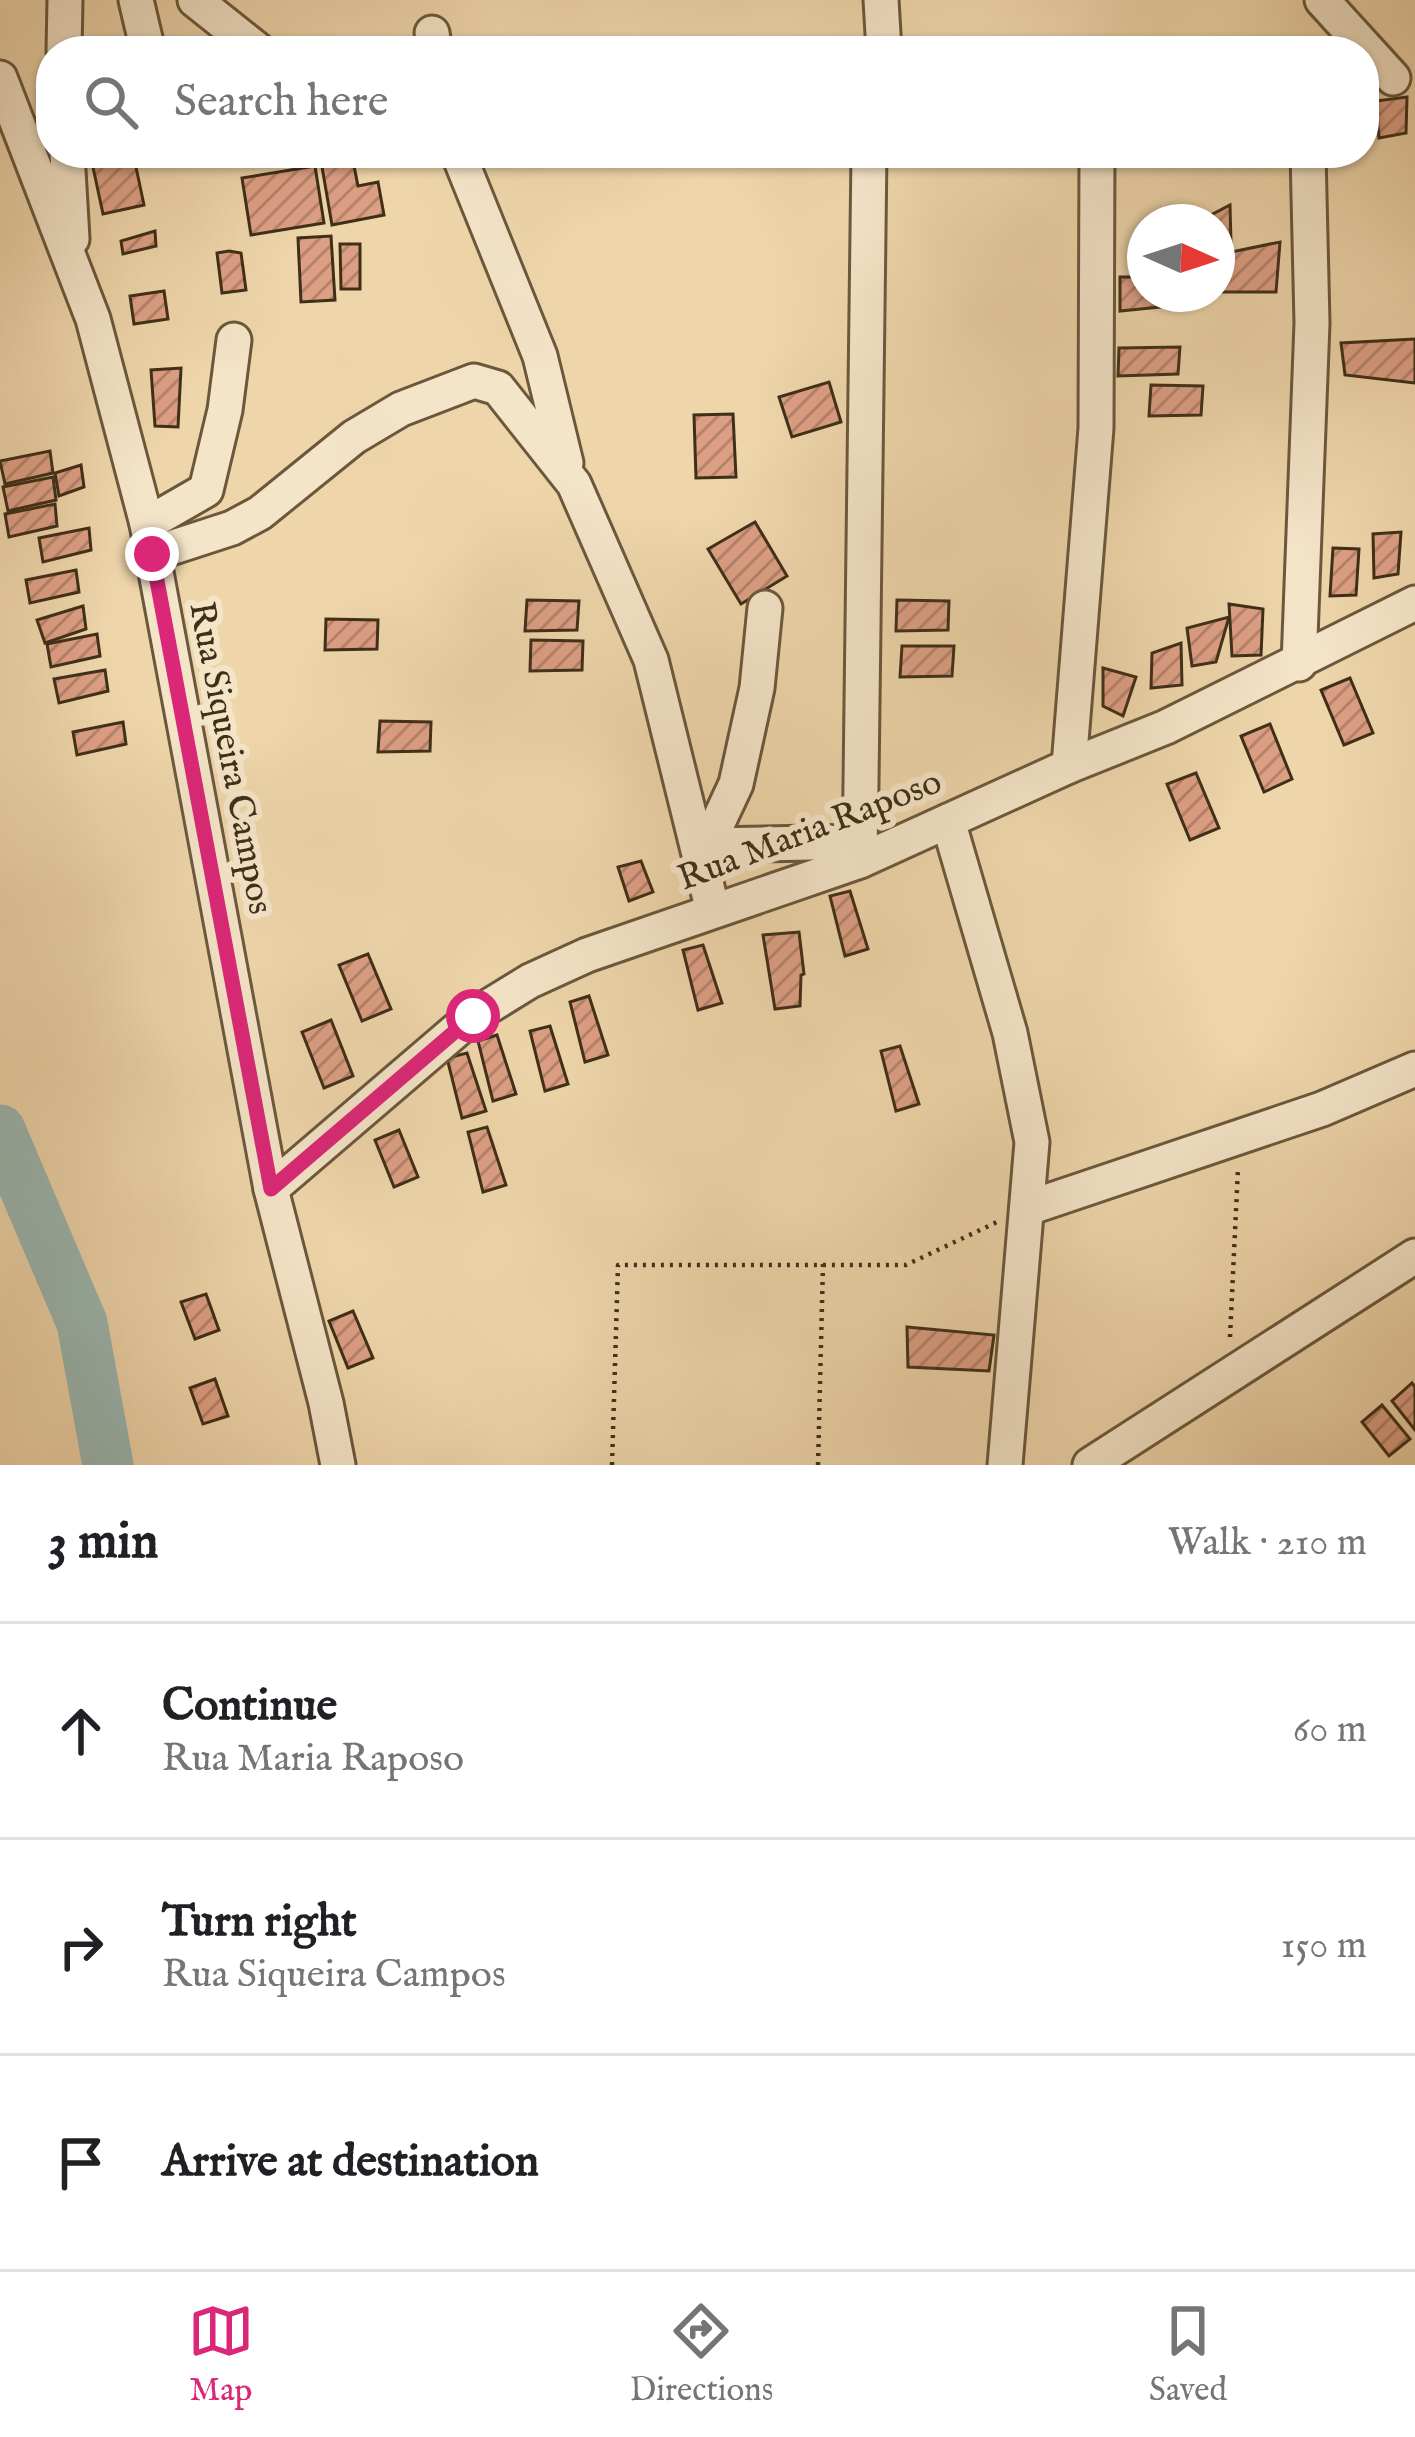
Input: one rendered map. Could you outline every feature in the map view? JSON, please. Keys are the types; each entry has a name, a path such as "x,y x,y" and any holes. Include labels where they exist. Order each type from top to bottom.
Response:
{"street":[{"path":"64,36 65,0"},
{"path":"136,0 144,36"},
{"path":"195,0 240,36"},
{"path":"881,0 883,36"},
{"path":"1322,0 1354,36"},
{"name":"Rua Siqueira Campos","path":"0,78 93,319 149,539 271,1189 338,1465"},
{"path":"69,168 74,265"},
{"path":"464,168 540,356 569,476 651,660 704,852 713,911"},
{"path":"704,852 860,852 869,168"},
{"path":"1069,766 1096,428 1097,168"},
{"path":"1299,664 1312,322 1308,168"},
{"path":"149,539 206,490 225,410 234,340"},
{"path":"149,539 246,520 364,430 400,409 474,381 498,388 569,476"},
{"name":"Rua Maria Raposo","path":"271,1189 473,1016 530,981 587,955 948,821 1166,727 1415,603"},
{"path":"704,852 736,784 757,688 765,608"},
{"path":"948,821 1023,1089 1032,1142 1004,1465"},
{"path":"1028,1208 1339,1103 1415,1069"},
{"path":"1090,1465 1415,1256"}],"path":[{"path":"1228,1379 1239,1138"},
{"path":"612,1465 618,1264 907,1264 1028,1208"},
{"path":"818,1465 824,1264"}],"building":[{"path":"1407,97 1406,133 1379,138 1379,101"},
{"path":"93,168 136,168 144,205 103,214"},
{"path":"315,168 324,223 251,235 242,178"},
{"path":"322,168 354,168 358,186 378,182 384,215 332,225"},
{"path":"155,231 156,246 123,254 121,241"},
{"path":"331,236 335,300 301,302 298,238"},
{"path":"1280,242 1276,292 1235,292 1235,251"},
{"path":"340,244 360,244 360,289 341,289"},
{"path":"217,253 241,253 246,290 222,293"},
{"path":"1120,277 1127,277 1127,310 1120,311"},
{"path":"164,291 168,319 134,324 130,296"},
{"path":"1415,339 1415,383 1345,375 1341,343"},
{"path":"1180,347 1178,374 1118,376 1119,348"},
{"path":"181,368 178,427 155,426 151,370"},
{"path":"829,382 841,422 792,437 779,397"},
{"path":"1151,385 1203,386 1201,415 1149,416"},
{"path":"733,414 736,477 696,478 694,415"},
{"path":"50,451 53,473 5,484 0,461"},
{"path":"81,465 84,487 59,496 55,473"},
{"path":"53,477 56,500 8,511 3,487"},
{"path":"55,504 57,526 9,537 5,514"},
{"path":"755,522 787,576 741,604 708,549"},
{"path":"89,528 91,550 43,562 39,538"},
{"path":"1401,532 1398,574 1374,578 1373,534"},
{"path":"1333,548 1359,549 1356,595 1330,596"},
{"path":"76,570 79,592 30,603 26,580"},
{"path":"527,600 579,601 577,630 525,631"},
{"path":"897,600 949,601 948,630 896,631"},
{"path":"1229,604 1263,609 1261,655 1232,656"},
{"path":"83,606 86,629 45,643 37,620"},
{"path":"1229,617 1216,662 1192,666 1187,628"},
{"path":"326,619 378,620 377,649 325,650"},
{"path":"97,634 100,656 51,667 47,644"},
{"path":"531,640 583,641 582,670 530,671"},
{"path":"1181,643 1182,685 1151,688 1152,653"},
{"path":"902,646 954,646 952,676 900,677"},
{"path":"1103,668 1136,677 1123,716 1103,706"},
{"path":"105,670 108,691 59,703 54,679"},
{"path":"1350,678 1373,733 1344,745 1321,690"},
{"path":"380,721 431,722 430,751 378,752"},
{"path":"123,722 126,744 77,755 73,732"},
{"path":"1270,724 1292,779 1264,792 1241,736"},
{"path":"1196,773 1219,828 1190,840 1167,784"},
{"path":"641,861 653,892 629,901 618,867"},
{"path":"850,891 868,949 845,956 830,896"},
{"path":"799,932 804,974 800,1006 775,1009 763,935"},
{"path":"703,945 722,1003 698,1010 683,950"},
{"path":"368,954 391,1009 362,1021 339,965"},
{"path":"589,996 608,1055 585,1062 570,1002"},
{"path":"331,1020 353,1076 324,1088 302,1032"},
{"path":"550,1026 568,1084 545,1091 530,1031"},
{"path":"497,1035 516,1094 493,1101 478,1041"},
{"path":"900,1046 919,1104 896,1111 881,1051"},
{"path":"467,1053 486,1111 462,1118 447,1058"},
{"path":"487,1127 506,1185 483,1192 468,1132"},
{"path":"399,1130 418,1177 394,1187 375,1140"},
{"path":"206,1294 219,1330 195,1339 181,1302"},
{"path":"353,1311 373,1358 348,1368 329,1321"},
{"path":"907,1327 994,1335 989,1371 908,1367"},
{"path":"215,1379 228,1416 203,1424 190,1388"},
{"path":"1412,1383 1415,1387 1415,1430 1392,1401"},
{"path":"1382,1405 1410,1439 1389,1456 1362,1422"}],"waterway":[{"path":"0,1130 82,1323 108,1465"}],"route":[{"path":"152,554 271,1189 473,1016"}]}
